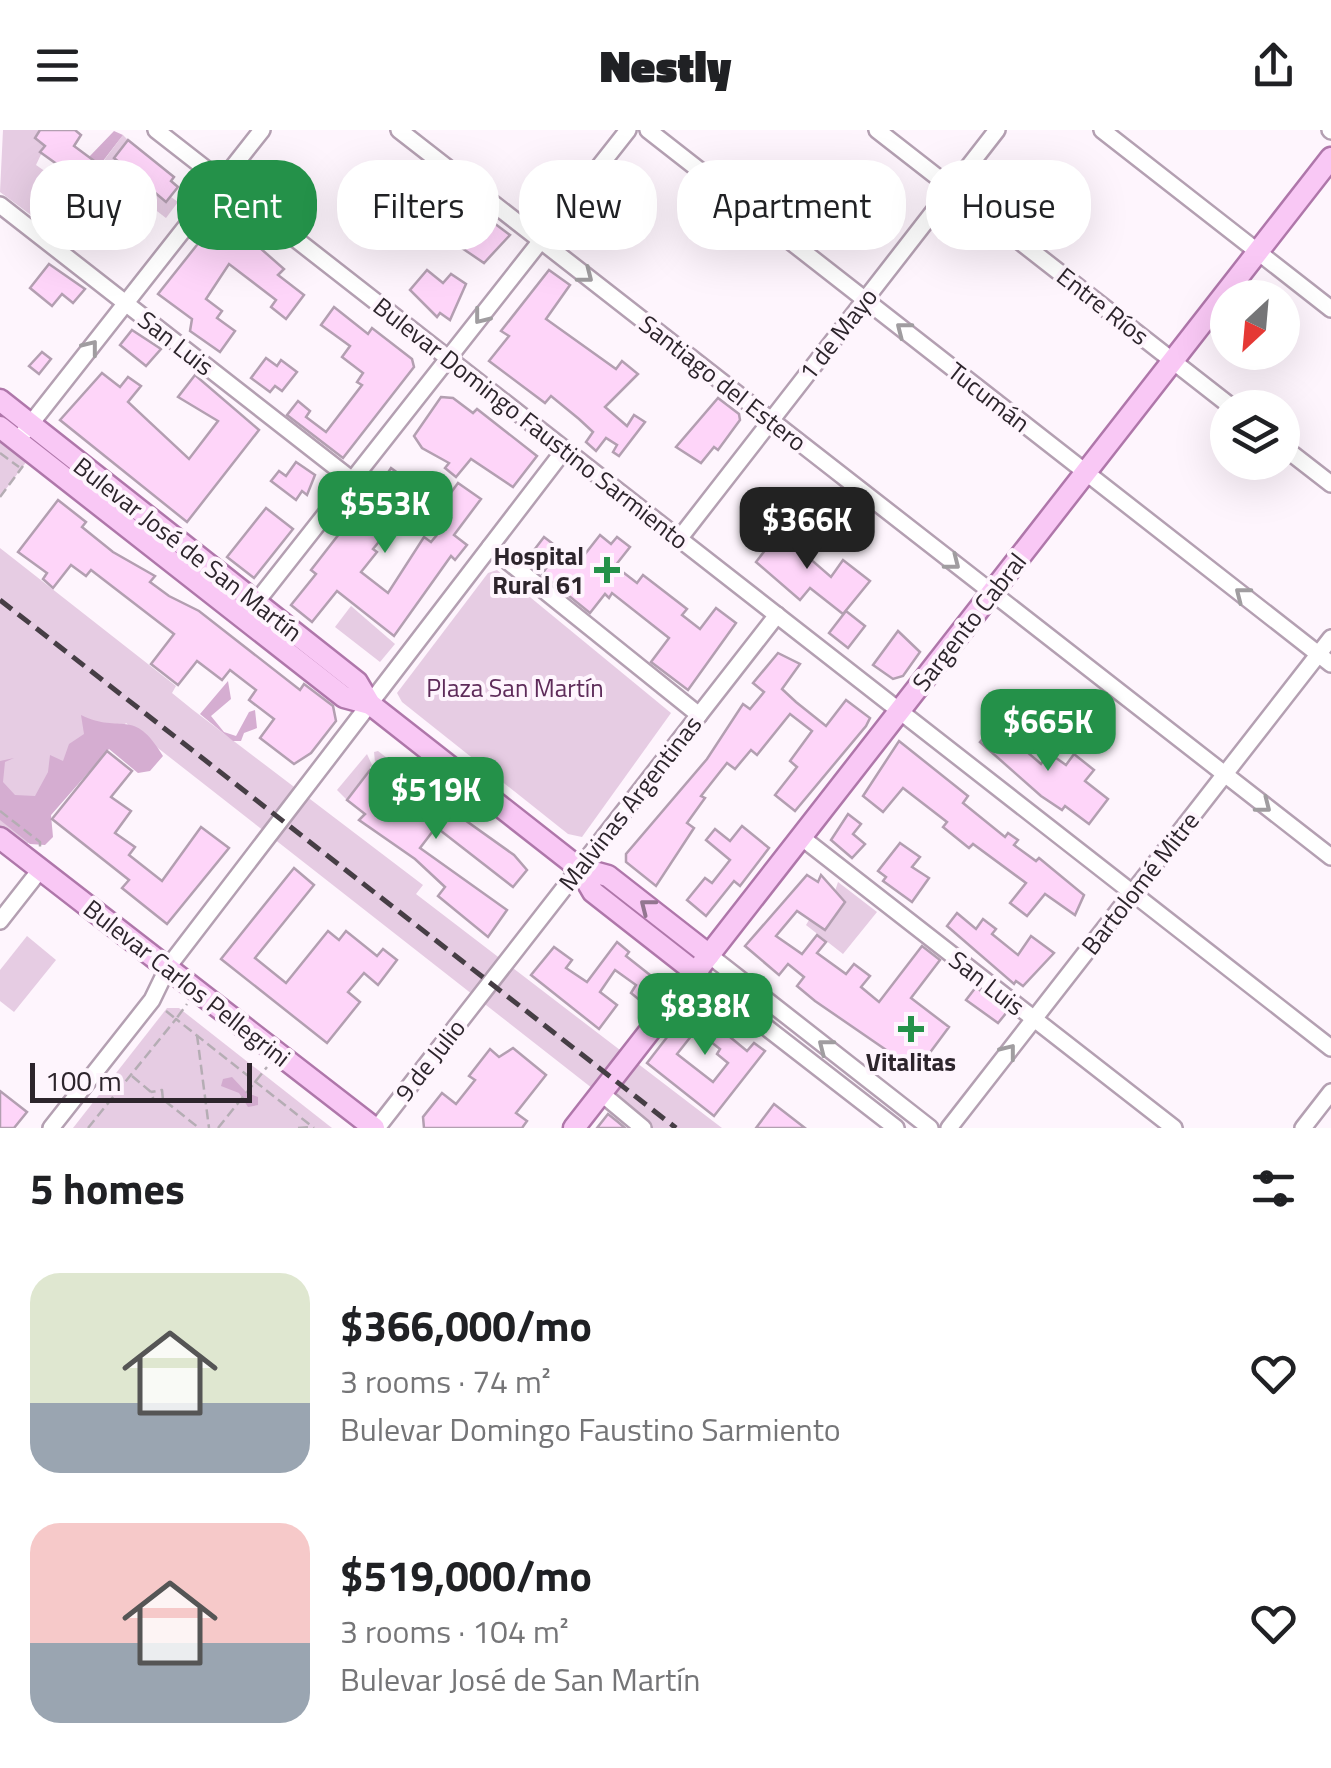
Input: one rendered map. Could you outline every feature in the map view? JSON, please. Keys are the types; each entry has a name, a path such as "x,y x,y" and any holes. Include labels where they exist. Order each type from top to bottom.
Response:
{"main road":[{"name":"Sargento Cabral","path":"574,1128 1331,158"},
{"name":"Bulevar José de San Martín","path":"0,400 20,448"},
{"name":"Bulevar José de San Martín","path":"0,426 20,448 357,682 370,704 580,868 608,876 702,963"},
{"name":"Bulevar Carlos Pellegrini","path":"0,838 375,1128"}],"street":[{"name":"Bulevar Domingo Faustino Sarmiento","path":"156,130 195,160"},
{"path":"238,160 262,130"},
{"name":"Santiago del Estero","path":"399,130 519,224"},
{"path":"604,160 628,130"},
{"name":"Tucumán","path":"648,130 1325,659"},
{"name":"Entre Ríos","path":"877,130 926,168"},
{"name":"1 de Mayo","path":"973,160 996,130"},
{"path":"1102,130 1331,308"},
{"name":"San Luis","path":"0,205 352,480"},
{"name":"1 de Mayo","path":"679,539 926,221"},
{"path":"20,448 177,238"},
{"name":"Bulevar Domingo Faustino Sarmiento","path":"310,250 1331,1048"},
{"path":"250,610 533,250"},
{"name":"Santiago del Estero","path":"552,250 1331,858"},
{"name":"Entre Ríos","path":"1032,250 1210,390"},
{"path":"52,1128 152,1000 168,968 565,450"},
{"path":"1300,460 1331,484"},
{"path":"490,548 699,715"},
{"name":"Malvinas Argentinas","path":"483,991 777,615"},
{"name":"Bartolomé Mitre","path":"948,1128 1224,775 1325,659 1331,638"},
{"name":"San Luis","path":"801,837 1174,1128"},
{"path":"0,920 40,870"},
{"name":"Bulevar José de San Martín","path":"702,963 896,1128"},
{"name":"Bulevar José de San Martín","path":"702,963 930,1128"},
{"name":"9 de Julio","path":"375,1128 483,991"},
{"path":"604,1090 643,1128"},
{"path":"1303,1128 1331,1092"}],"path":[{"path":"0,496 20,448"},
{"path":"88,1128 198,990"},
{"path":"152,1000 312,1127"},
{"path":"197,1035 209,1128"},
{"path":"218,1128 278,1053"},
{"path":"131,1075 151,1092 154,1101 163,1100 199,1128"},
{"path":"151,1092 162,1090 163,1100"},
{"path":"298,1128 312,1127"}],"green space":[{"path":"3,130 40,130 35,138 45,146 38,160 30,160 30,214 0,192"},
{"path":"123,135 128,140 129,160 104,160"},
{"path":"157,194 166,202 171,197 177,201 166,218 157,211"},
{"path":"0,427 33,453 0,497"},
{"path":"0,548 176,686 172,693 193,710 423,885 416,894 722,1128 643,1128 126,723 19,854 0,838"},
{"name":"Plaza San Martín","path":"497,570 671,713 582,837 568,834 402,702 397,693 488,573"},
{"path":"351,606 395,644 380,662 335,627"},
{"path":"378,751 410,776 404,784 375,762 374,752"},
{"path":"367,754 372,765 347,800 337,790"},
{"path":"838,882 877,912 843,954 806,925 815,910 831,921 844,903 834,894"},
{"path":"27,936 56,960 14,1012 0,1001 0,970"},
{"path":"167,1008 179,1008 332,1128 73,1128"}],"shaded area":[{"path":"114,131 123,135 104,160 89,157"},
{"path":"228,681 231,699 211,716 224,732 236,736 249,712 255,710 257,728 244,733 241,741 233,741 200,714"},
{"path":"81,715 135,726 163,756 150,771 138,773 109,749 51,815 53,837 45,845 30,844 0,820 0,761 14,758 5,762 3,782 15,795 35,796 48,772 50,755 63,761 69,744 84,734"},
{"path":"232,1077 247,1093 258,1097 258,1105 248,1107 239,1093 221,1086 223,1079"}],"building":[{"path":"40,130 75,130 81,135 74,146 93,160 51,160 40,152 45,146 35,138"},
{"path":"128,140 153,160 116,160 114,158"},
{"path":"157,163 174,177 171,181 177,186 166,202 157,194"},
{"path":"499,227 510,235 499,247"},
{"path":"193,250 262,250 284,269 278,275 304,295 286,319 271,307 276,300 229,264 206,299 222,311 217,318 235,331 220,352 190,331 192,319 158,294"},
{"path":"465,250 496,250 484,263"},
{"path":"49,264 85,289 73,303 62,294 52,306 30,288"},
{"path":"427,270 443,283 451,274 466,284 450,320 440,313 437,317 410,290"},
{"path":"549,270 570,285 546,319 616,369 622,361 638,374 605,407 627,426 634,415 645,422 619,456 613,452 617,445 606,438 596,451 586,442 593,432 579,419 551,396 545,403 489,361 509,336 501,331"},
{"path":"334,307 368,334 372,328 412,359 414,367 343,458 287,415 298,401 310,411 306,417 326,432 362,385 357,382 363,373 342,357 350,346 321,325"},
{"path":"132,330 161,349 146,366 120,345"},
{"path":"42,352 51,359 39,374 29,366"},
{"path":"266,358 277,366 281,360 297,372 282,391 275,386 270,392 251,378"},
{"path":"102,373 120,387 128,377 141,386 128,402 189,459 218,421 178,397 195,375 259,430 187,522 60,420"},
{"path":"441,397 453,398 473,413 477,409 537,456 513,487 471,459 456,477 445,468 449,463 422,448 414,436"},
{"path":"718,398 739,414 740,420 718,450 714,447 701,463 676,447"},
{"path":"296,462 315,475 307,495 302,491 296,500 271,481 279,471 286,476"},
{"path":"391,468 421,490 373,549 377,552 361,572 388,593 424,537 431,542 451,518 433,505 441,494 447,498 458,483 481,499 454,535 467,545 455,560 451,556 394,636 337,591 312,622 291,605 316,574 311,570 357,511 360,514"},
{"path":"58,500 86,522 82,527 113,552 155,576 150,582 199,611 300,690 304,684 333,706 336,721 311,753 294,764 260,738 274,719 249,700 256,690 230,670 222,680 197,661 178,685 151,664 174,634 91,570 86,576 71,565 53,588 43,579 47,573 18,552"},
{"path":"266,508 293,529 254,578 227,557"},
{"path":"756,517 766,525 762,530 787,550 792,543 831,577 843,560 870,581 843,614 810,588 800,600 756,562 766,549 744,532"},
{"path":"600,535 611,544 617,537 630,547 615,566 637,583 643,575 687,609 682,615 700,629 716,608 736,623 688,690 651,662 669,638 612,593 609,598 605,594 590,613 542,574 547,567 531,554 544,537 578,563"},
{"path":"846,611 865,626 848,648 829,633"},
{"path":"898,631 920,652 903,676 893,679 873,665"},
{"path":"778,653 800,664 782,689 796,702 826,726 846,700 870,718 866,726 795,811 775,795 797,767 790,761 812,731 790,714 757,755 751,750 735,769 727,763 701,796 705,798 687,823 694,828 656,886 626,862 626,854 707,759 743,704 750,709 764,692 753,683"},
{"path":"1000,718 1017,731 1011,738 1041,764 1049,753 1066,765 1074,754 1094,770 1085,781 1108,799 1089,824 1065,806 1062,810 1041,796 980,742"},
{"path":"899,741 968,796 963,803 1005,837 1008,833 1018,840 1014,845 1036,861 1039,858 1084,895 1075,915 1045,894 1027,916 1010,903 1026,883 973,844 969,848 943,827 947,822 903,788 883,812 863,796"},
{"path":"107,751 132,771 111,797 131,811 115,833 135,847 129,855 162,881 201,827 229,848 167,924 122,888 129,880 52,819"},
{"path":"382,767 409,788 413,783 514,855 527,870 513,887 436,827 420,848 507,910 488,937 438,896 445,887 415,859 359,820 365,814 347,800 370,770 376,774"},
{"path":"848,814 861,824 853,834 865,844 852,858 831,840"},
{"path":"742,826 769,848 740,886 734,881 706,916 687,900 705,878 712,883 730,860 706,840 715,829 730,841"},
{"path":"900,843 920,857 912,867 929,878 912,902 883,881 886,877 878,871"},
{"path":"294,868 314,885 255,958 286,983 328,931 339,940 346,931 377,956 383,949 397,960 378,985 364,973 348,992 360,1002 327,1043 221,959"},
{"path":"807,875 818,882 821,875 845,902 825,930 797,911 776,936 802,954 817,935 826,942 817,953 846,974 854,964 870,976 861,987 879,1002 922,946 940,960 911,998 949,1027 920,1066 911,1060 908,1065 815,1001 797,986 804,977 788,964 779,975 745,946"},
{"path":"957,913 976,929 983,919 996,929 992,934 1018,955 1031,936 1054,953 1023,986 1016,981 1014,984 947,926"},
{"path":"617,942 629,952 626,956 664,986 648,1007 631,993 636,985 615,970 600,992 617,1005 599,1029 531,975 554,947 572,960 566,968 587,982"},
{"path":"976,987 1007,1012 998,1023 966,1000"},
{"path":"704,1004 736,1029 730,1037 747,1051 754,1043 765,1051 714,1116 647,1063 692,1005 699,1010","holes":["696,1030 720,1049 717,1054 728,1063 713,1082 677,1054"]},
{"path":"513,1048 546,1075 516,1113 527,1121 522,1128 424,1128 423,1117 442,1093 456,1104 475,1080 469,1076 490,1049 499,1057"},
{"path":"0,1091 27,1112 14,1128 0,1128"},
{"path":"774,1104 805,1128 756,1128"},
{"path":"608,1114 618,1122 625,1128 597,1128"}],"railway":[{"path":"0,600 676,1128"}],"place":[{"name":"Hospital Rural 61","path":"607,570"},
{"name":"Vitalitas","path":"911,1029"}]}
